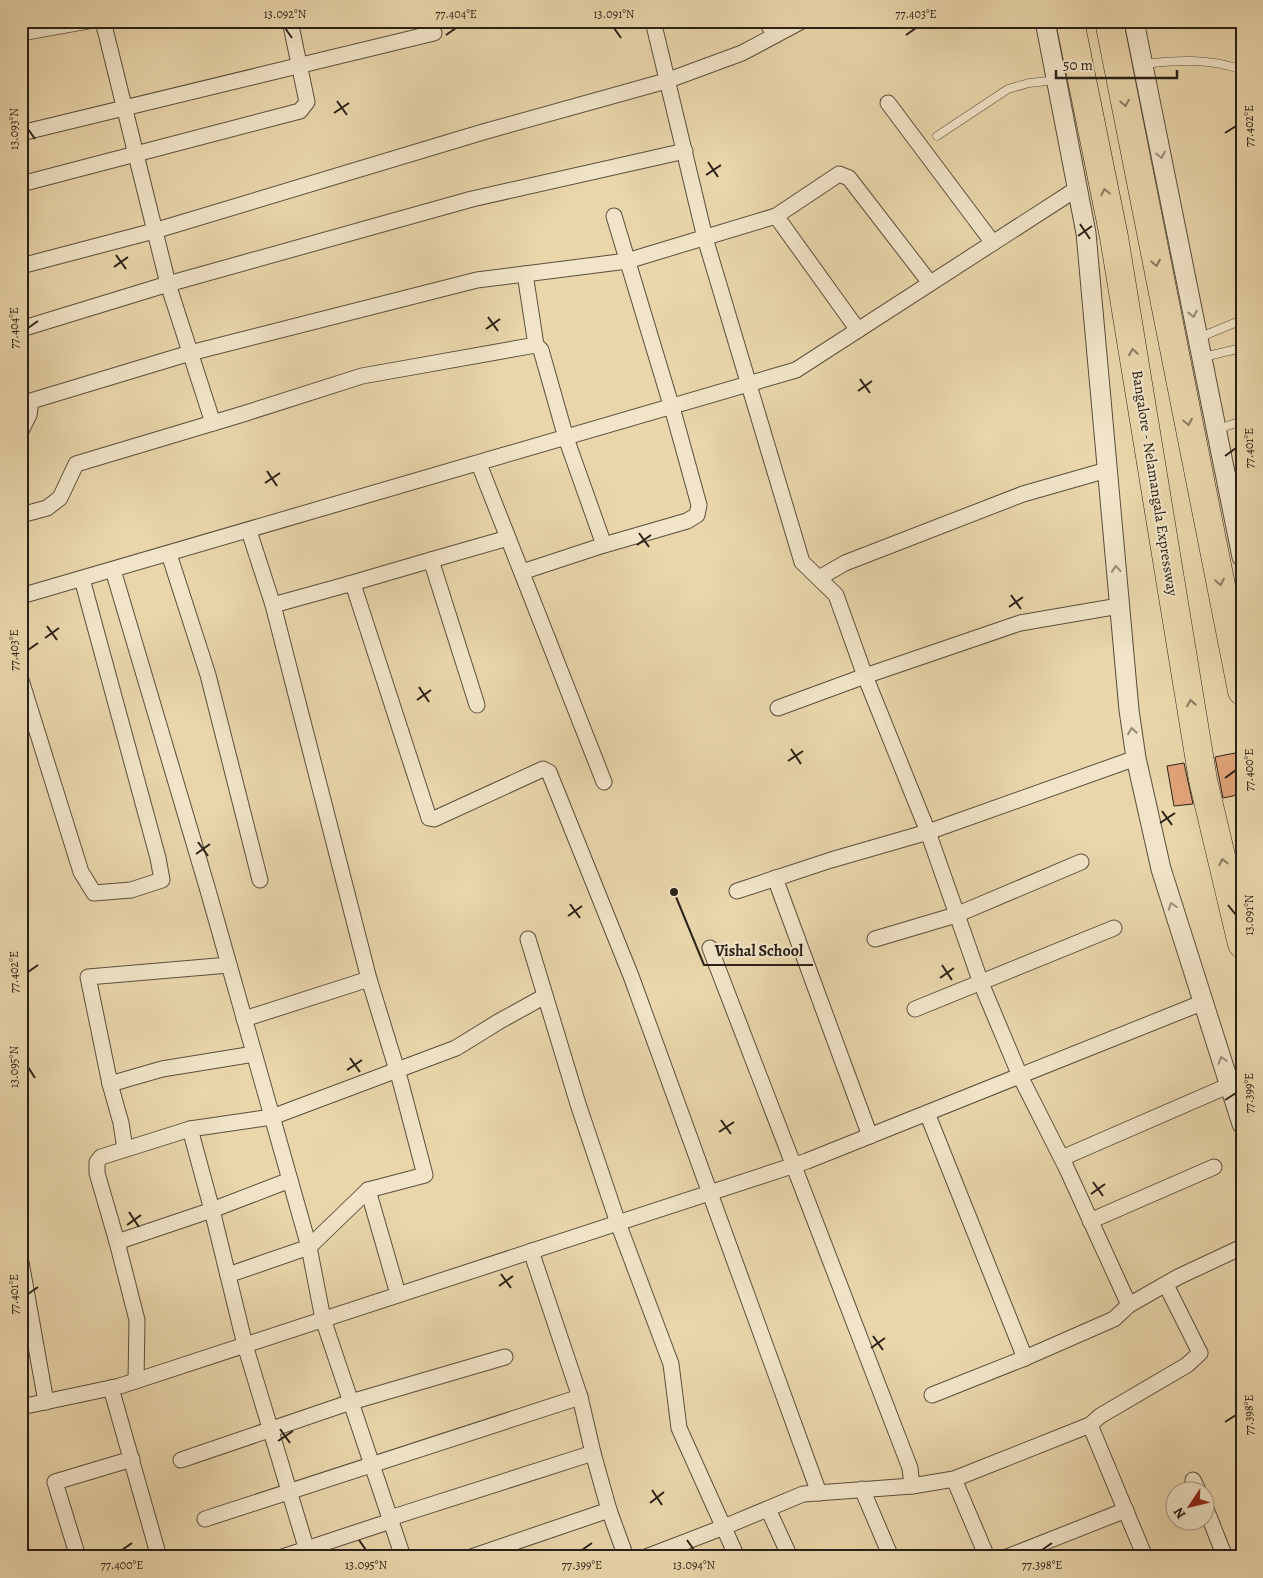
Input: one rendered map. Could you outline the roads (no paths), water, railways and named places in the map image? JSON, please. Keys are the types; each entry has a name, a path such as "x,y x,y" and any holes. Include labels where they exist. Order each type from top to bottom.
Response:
{"highway":[{"name":"Bangalore - Nelamangala Expressway","path":"1070,21 1114,237 1204,780 1242,944"},
{"path":"1109,21 1242,691"}],"street":[{"path":"21,33 88,21"},
{"path":"103,21 168,284 213,423"},
{"path":"21,184 300,111 307,102 290,21"},
{"path":"653,21 705,238 802,562 836,595 928,832 981,983 1020,1076 1062,1158 1128,1305"},
{"path":"766,21 775,35"},
{"path":"21,266 154,231 483,132 666,81 742,53 802,21"},
{"path":"1045,21 1086,233 1119,606 1129,710 1136,758 1161,869 1242,1124"},
{"path":"1134,21 1201,357 1217,429 1234,476 1242,557"},
{"path":"21,133 434,33"},
{"path":"888,102 993,243"},
{"path":"21,329 168,284 472,199 684,151"},
{"path":"21,431 29,415 31,401 190,353 477,280 627,261 776,216 839,174 849,178 930,283"},
{"path":"21,596 796,370 1078,188"},
{"path":"522,572 604,545 687,521 697,515 699,505 614,216"},
{"path":"776,216 858,330"},
{"path":"525,274 536,345 541,350 566,438 604,545"},
{"path":"21,515 48,508 60,498 76,464 362,376 536,345"},
{"path":"478,464 604,782"},
{"path":"819,578 845,563 1023,494 1107,470"},
{"path":"228,1275 309,1247 368,1190 425,1175 397,1070 369,979 273,605 249,531"},
{"path":"273,605 508,538"},
{"path":"169,554 208,675 260,880"},
{"path":"431,560 478,705"},
{"path":"113,570 229,965 309,1247 323,1319 403,1557"},
{"path":"21,680 81,872 94,893 131,890 162,880 158,858 82,579"},
{"path":"349,584 354,587 429,818 434,820 543,769 550,772 631,976 819,1492"},
{"path":"778,708 1020,623 1119,606"},
{"path":"737,892 831,860 928,832 1136,758"},
{"path":"876,940 956,915 1082,862"},
{"path":"775,878 870,1136"},
{"path":"915,1009 1114,928"},
{"path":"528,939 578,1104 618,1223 671,1364 679,1428 737,1557"},
{"path":"710,948 910,1468 912,1486"},
{"path":"125,1149 121,1123 110,1084 88,977 229,965"},
{"path":"244,1019 369,979"},
{"path":"136,1381 137,1320 117,1242 96,1173 97,1162 101,1157 190,1129 272,1117 456,1048 545,996"},
{"path":"21,1407 136,1381 793,1166 1204,1002"},
{"path":"110,1084 162,1069 254,1054"},
{"path":"1062,1158 1230,1085"},
{"path":"928,1113 1025,1358"},
{"path":"190,1129 245,1345 308,1553"},
{"path":"1090,1221 1214,1167"},
{"path":"117,1242 212,1210 290,1180"},
{"path":"368,1190 398,1294"},
{"path":"932,1395 1025,1358 1114,1319 1128,1305 1178,1277 1242,1248"},
{"path":"531,1251 580,1396 609,1510 626,1557"},
{"path":"21,1262 46,1402"},
{"path":"646,1557 803,1494 912,1486 954,1479 1090,1425 1100,1416 1187,1365 1200,1353 1166,1285"},
{"path":"181,1460 351,1402 505,1357"},
{"path":"111,1388 159,1557"},
{"path":"205,1519 580,1396"},
{"path":"1090,1425 1145,1557"},
{"path":"282,1557 308,1553 391,1520 593,1453"},
{"path":"78,1557 55,1482 132,1459"},
{"path":"954,1479 987,1557"},
{"path":"862,1489 891,1557"},
{"path":"768,1508 790,1557"},
{"path":"471,1557 609,1510"},
{"path":"1007,1557 1126,1510"},
{"path":"1215,1530 1226,1557"}],"lane":[{"path":"1142,64 1176,60 1206,62 1242,70"},
{"path":"938,136 1008,89 1029,83 1057,80"},
{"path":"1198,338 1242,320"},
{"path":"1201,357 1242,348"},
{"path":"1217,429 1242,421"}],"place":[{"name":"Vishal School","path":"674,892"}]}
